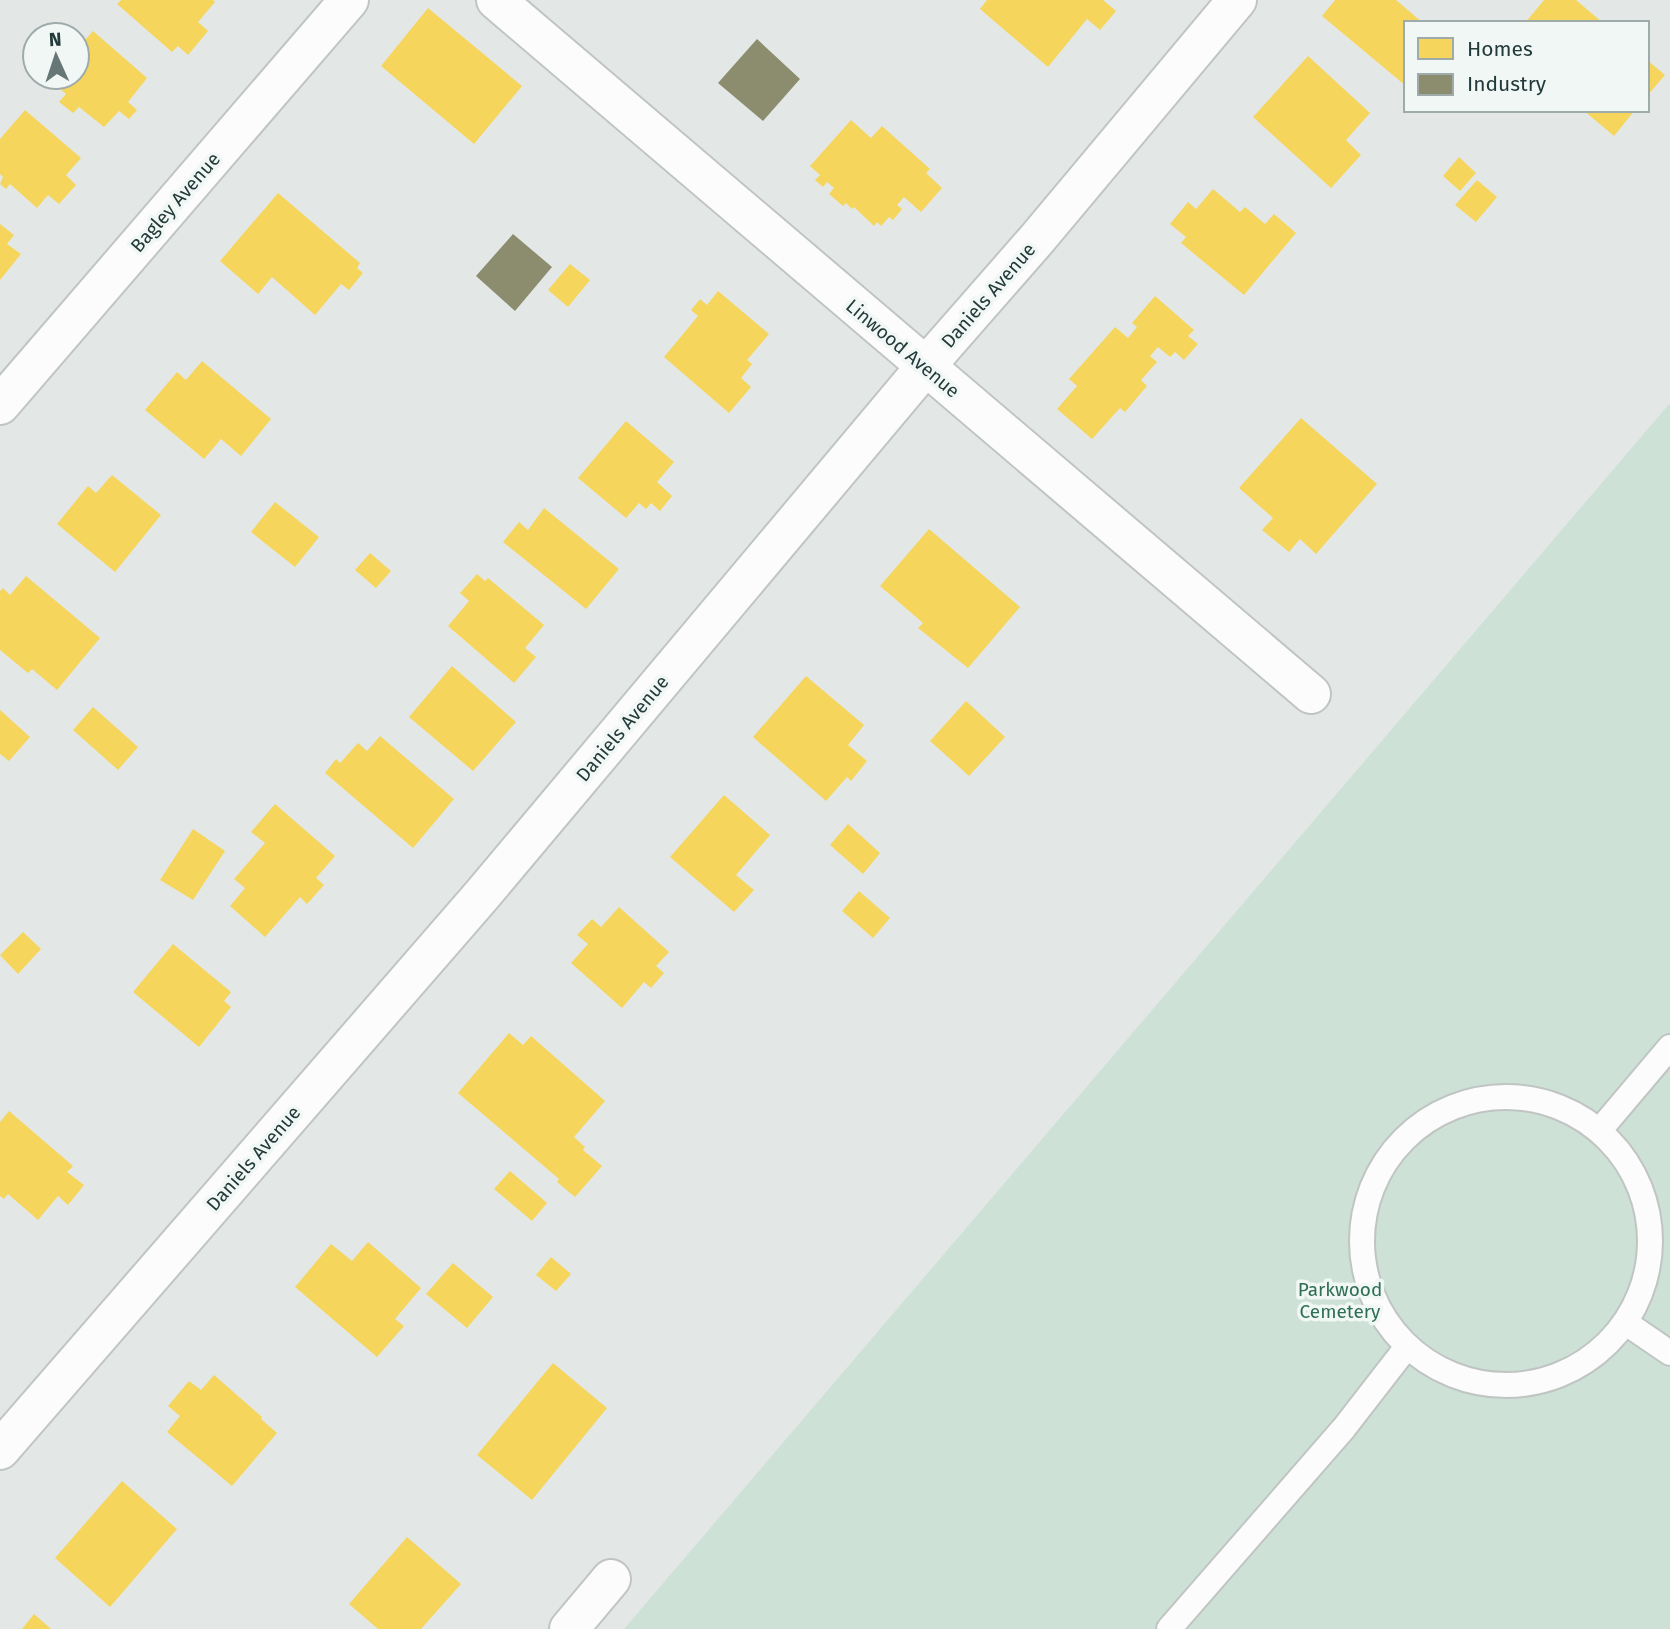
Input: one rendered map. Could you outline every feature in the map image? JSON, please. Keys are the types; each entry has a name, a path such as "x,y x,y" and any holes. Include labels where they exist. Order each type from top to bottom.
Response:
{"street":[{"name":"Bagley Avenue","path":"0,405 349,0"},
{"name":"Linwood Avenue","path":"496,0 1311,694"},
{"name":"Daniels Avenue","path":"0,1450 482,895 1237,0"},
{"path":"569,1629 611,1579"}],"lane":[{"path":"1599,1131 1670,1047"},
{"path":"1517,1097 1561,1107 1599,1131 1623,1156 1640,1188 1650,1222 1650,1257 1642,1292 1626,1323 1597,1354 1562,1375 1521,1385 1479,1384 1466,1380 1440,1371 1406,1348 1378,1312 1363,1271 1360,1226 1372,1183 1396,1146 1431,1116 1472,1100 1517,1097"},
{"path":"1626,1323 1670,1353"},
{"path":"1169,1629 1344,1428 1406,1348"}],"green space":[{"name":"Parkwood Cemetery","path":"1670,403 1670,1629 624,1629"}],"building: Homes":[{"path":"121,0 215,2 198,22 208,31 188,55 178,46 172,52 117,4"},
{"path":"987,0 1103,0 1116,11 1100,30 1087,19 1048,67 980,9"},
{"path":"1335,0 1396,0 1421,21 1404,21 1404,84 1322,16"},
{"path":"1544,0 1576,0 1601,21 1527,21"},
{"path":"428,8 522,86 474,144 381,66"},
{"path":"93,31 147,78 128,102 137,110 129,119 119,111 104,127 79,107 73,113 59,102 66,94 62,91 91,91"},
{"path":"1308,56 1370,113 1346,140 1361,155 1331,188 1253,117"},
{"path":"1649,62 1665,75 1649,94"},
{"path":"25,110 81,158 66,175 76,185 59,204 48,195 37,208 10,184 6,189 0,184 3,177 0,174 0,139"},
{"path":"1585,112 1633,112 1614,136"},
{"path":"851,120 871,138 882,126 930,169 926,173 942,188 921,212 904,197 897,205 902,209 893,220 889,217 881,226 877,222 874,226 854,207 852,209 846,203 843,206 829,194 834,188 827,182 823,187 815,180 820,175 810,166"},
{"path":"1459,157 1476,173 1460,191 1443,176"},
{"path":"1477,180 1497,197 1476,222 1455,205"},
{"path":"1213,189 1240,212 1245,207 1265,224 1274,214 1296,233 1244,295 1181,243 1186,237 1170,224 1188,202 1196,209"},
{"path":"278,193 360,263 357,268 363,273 349,290 341,284 315,315 272,277 258,294 220,261"},
{"path":"0,224 14,235 7,244 21,254 0,280"},
{"path":"570,264 590,280 568,307 548,290"},
{"path":"718,291 769,334 747,360 752,364 741,378 751,387 729,413 664,357 698,316 691,310 700,299 707,305"},
{"path":"1155,296 1194,330 1188,336 1198,344 1184,360 1175,352 1170,357 1158,347 1150,356 1157,362 1141,380 1147,386 1125,412 1120,408 1092,439 1057,409 1077,386 1069,379 1115,327 1128,338 1137,327 1132,323"},
{"path":"202,361 271,419 241,456 221,439 204,459 145,410 177,372 186,380"},
{"path":"1301,418 1377,484 1316,554 1300,539 1289,552 1262,530 1273,518 1239,488"},
{"path":"626,421 674,462 657,482 672,496 660,511 651,503 646,509 639,503 626,518 578,478"},
{"path":"112,475 161,515 115,572 57,524 88,486 96,493"},
{"path":"275,502 319,537 295,567 251,532"},
{"path":"544,508 619,569 586,609 503,542 519,522 528,530"},
{"path":"929,529 1020,607 968,668 918,628 923,623 880,586"},
{"path":"370,553 391,571 376,588 355,570"},
{"path":"477,574 485,581 488,578 544,625 525,648 536,657 514,683 448,626 469,601 460,593"},
{"path":"26,576 100,638 57,690 32,669 28,673 0,650 0,591 3,588 10,595"},
{"path":"452,666 516,722 473,771 409,717"},
{"path":"806,676 864,725 848,745 867,761 851,781 847,777 826,801 753,737"},
{"path":"966,701 1005,737 969,776 930,741"},
{"path":"93,707 138,747 118,770 73,730"},
{"path":"0,710 30,737 9,761 0,754"},
{"path":"380,736 454,799 413,848 325,773 336,759 340,763 358,743 367,751"},
{"path":"724,795 770,835 736,875 754,890 734,912 670,857"},
{"path":"275,804 335,856 316,878 324,885 307,904 300,897 265,937 230,906 245,888 234,879 265,843 251,832"},
{"path":"848,824 880,853 863,874 830,845"},
{"path":"193,829 225,851 193,900 160,880"},
{"path":"859,891 890,918 873,938 842,911"},
{"path":"619,907 669,952 656,966 664,973 651,988 644,982 622,1008 571,963 588,944 577,935 592,919 601,927"},
{"path":"23,932 41,949 18,974 0,955"},
{"path":"173,944 231,992 224,1001 231,1007 199,1047 133,992"},
{"path":"509,1033 523,1045 531,1036 605,1101 574,1137 585,1147 583,1150 602,1166 575,1197 557,1182 559,1179 458,1093"},
{"path":"9,1111 73,1166 67,1172 84,1185 68,1205 58,1196 38,1220 8,1194 4,1199 0,1196 0,1122"},
{"path":"510,1171 547,1203 532,1221 494,1189"},
{"path":"368,1242 421,1288 395,1319 404,1326 377,1357 295,1287 331,1244 352,1261"},
{"path":"551,1257 571,1274 556,1291 536,1275"},
{"path":"453,1263 493,1297 467,1328 426,1294"},
{"path":"553,1363 607,1408 532,1500 477,1455"},
{"path":"214,1375 277,1433 232,1486 167,1432 180,1416 168,1406 189,1381 201,1390"},
{"path":"122,1481 177,1529 110,1607 55,1558"},
{"path":"407,1537 461,1584 421,1629 378,1629 349,1604"},
{"path":"34,1614 51,1629 22,1629"}],"building: Industry":[{"path":"757,39 800,79 763,121 718,83"},
{"path":"513,234 552,267 515,311 476,276"}]}
